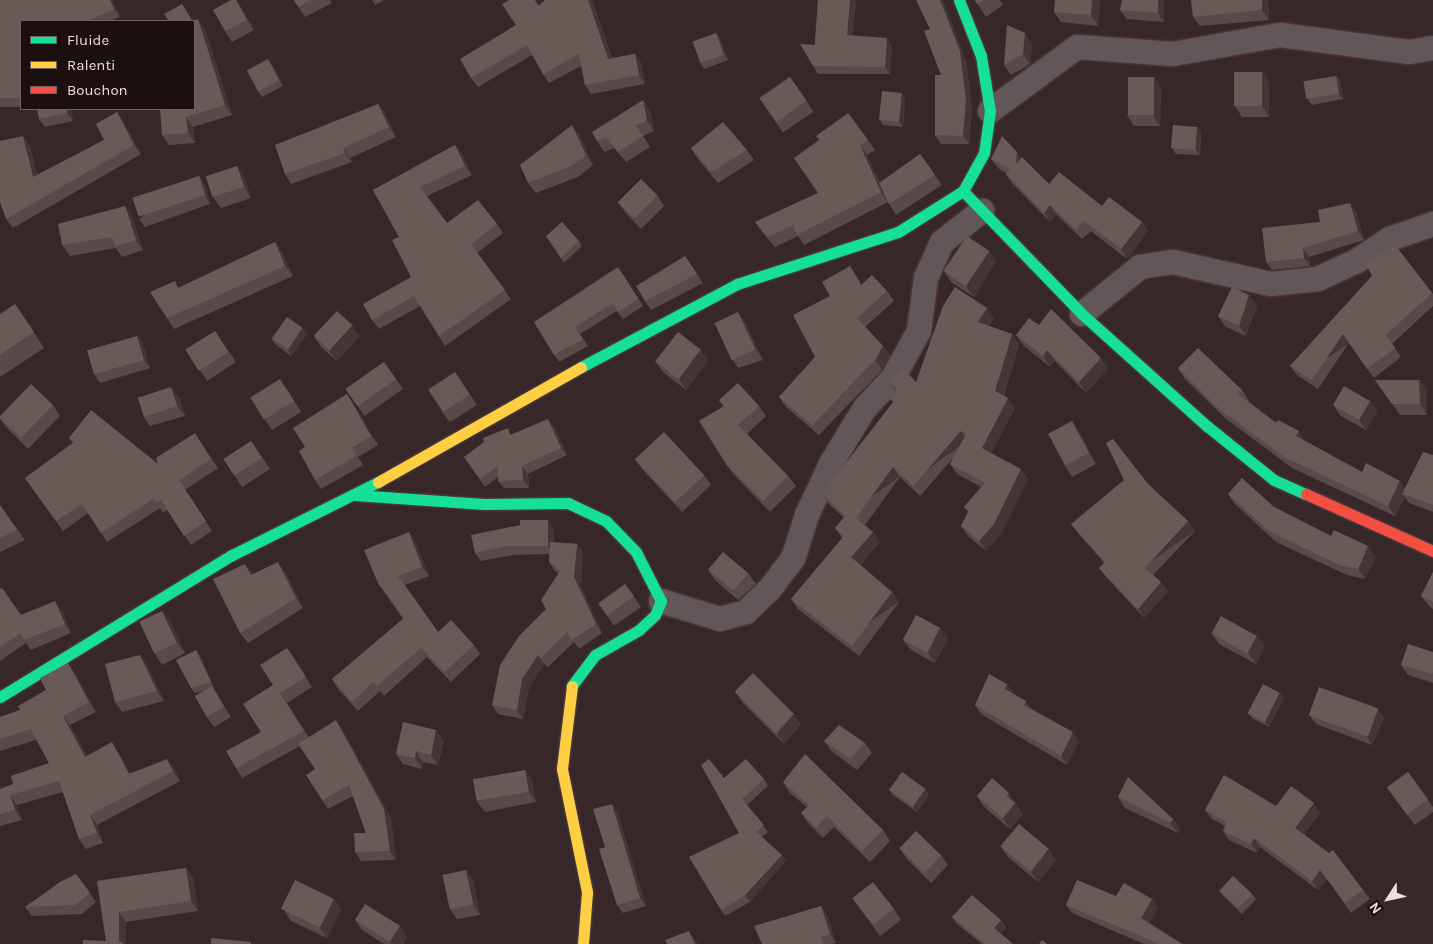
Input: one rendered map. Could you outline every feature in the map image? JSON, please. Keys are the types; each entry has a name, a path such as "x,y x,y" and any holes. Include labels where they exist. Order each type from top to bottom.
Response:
{"street":[{"path":"0,697 232,555 355,495 663,321 737,284 898,232 963,191 984,153 990,111 981,56 959,0"},
{"path":"990,111 1077,47 1173,54 1280,35 1410,52 1433,48"},
{"path":"963,191 1082,314 1207,426 1274,480 1433,551"},
{"path":"355,495 484,504 568,503 606,521 636,552 661,601 720,618 746,612 770,589 794,558 807,516 832,462 865,408 893,378 919,331 926,278 942,242 982,211"},
{"path":"1082,314 1140,266 1173,262 1270,284 1318,279 1357,262 1390,239 1433,224"},
{"path":"583,944 587,892 562,769 568,694 581,669 595,655 639,630 661,601"}],"building":[{"path":"0,0 110,0 114,9 89,20 20,20 20,98 0,98"},
{"path":"231,0 236,0 247,20 225,31 213,10"},
{"path":"294,0 310,0 298,7"},
{"path":"509,0 535,0 539,6 545,0 588,0 608,59 635,54 639,75 585,85 579,54 543,74 527,45 471,78 460,59 516,25 502,4"},
{"path":"818,0 850,0 847,35 887,38 885,67 813,66 800,44 815,45"},
{"path":"916,0 940,0 960,51 966,100 963,136 935,135 935,75 941,75 924,31 930,29"},
{"path":"975,0 984,0 977,4"},
{"path":"1055,0 1092,0 1091,15 1054,12"},
{"path":"1122,0 1158,0 1158,13 1120,10"},
{"path":"1191,0 1262,0 1262,10 1193,17"},
{"path":"182,4 191,20 168,20 164,14"},
{"path":"198,19 225,105 186,117 188,133 162,135 160,110 195,110 195,20"},
{"path":"1007,25 1025,33 1023,54 1004,65"},
{"path":"716,33 724,55 700,63 693,42"},
{"path":"268,59 279,80 258,91 247,70"},
{"path":"1234,72 1262,72 1262,106 1234,106"},
{"path":"1336,76 1339,94 1306,99 1303,81"},
{"path":"790,77 807,101 776,122 760,98"},
{"path":"1128,77 1154,77 1154,115 1128,115"},
{"path":"882,91 902,93 899,122 879,120"},
{"path":"643,100 647,121 636,125 643,136 618,152 606,137 597,141 592,132"},
{"path":"378,104 389,127 343,148 345,153 285,174 275,145"},
{"path":"37,110 66,110 67,113 39,119"},
{"path":"117,112 134,145 6,219 0,202 0,141 23,136 33,177 104,140 96,124"},
{"path":"848,113 868,140 860,145 881,192 797,235 793,225 768,237 755,222 818,193 794,158 819,140 816,136"},
{"path":"723,122 747,150 711,172 691,148"},
{"path":"572,125 586,155 571,166 528,183 520,165"},
{"path":"1173,125 1197,127 1195,150 1171,148"},
{"path":"1002,136 1017,152 1016,164 1022,157 1049,184 1059,172 1102,206 1109,197 1142,222 1121,249 1084,221 1076,230 1050,205 1044,213 1006,174 1010,170 991,159"},
{"path":"455,145 465,166 420,187 447,223 478,200 497,224 471,244 505,290 439,336 414,296 372,320 363,304 411,277 392,240 399,237 373,190"},
{"path":"920,154 935,175 889,204 879,183"},
{"path":"237,166 244,187 212,197 206,176"},
{"path":"199,176 205,195 139,217 132,198"},
{"path":"641,179 657,195 634,219 618,202"},
{"path":"1350,203 1358,231 1303,248 1304,258 1266,262 1262,228 1320,222 1318,210"},
{"path":"125,206 136,240 115,246 112,237 62,245 58,224"},
{"path":"562,222 579,241 561,258 546,236"},
{"path":"967,236 989,251 966,286 944,271"},
{"path":"275,242 285,266 167,318 150,292 175,281 178,288"},
{"path":"1395,245 1432,293 1386,335 1395,348 1367,369 1343,334 1312,380 1290,366 1372,276 1365,263"},
{"path":"685,256 697,274 645,301 636,286"},
{"path":"850,266 861,285 872,275 887,291 857,318 883,346 875,360 812,425 779,397 815,357 793,315 830,296 822,282"},
{"path":"618,267 638,299 618,312 613,303 575,327 583,339 554,355 534,322"},
{"path":"955,287 987,308 978,322 1012,334 995,391 1008,398 982,448 1021,469 994,524 979,541 961,526 969,510 964,507 985,483 950,464 966,434 961,431 913,486 893,467 856,518 873,532 851,557 892,592 852,646 791,599 844,536 835,528 845,516 822,494 894,401 890,399 897,389 890,383 902,367 916,382 943,306"},
{"path":"1232,287 1249,295 1239,326 1218,316"},
{"path":"15,304 34,332 0,355 0,314"},
{"path":"1051,309 1101,358 1079,382 1047,350 1043,356 1016,335 1029,318 1039,325"},
{"path":"337,311 352,325 329,350 314,336"},
{"path":"738,312 755,349 732,360 714,323"},
{"path":"287,317 303,328 288,349 272,338"},
{"path":"215,331 228,352 199,371 185,350"},
{"path":"678,332 701,350 678,379 655,361"},
{"path":"137,336 144,360 94,374 87,350"},
{"path":"1198,348 1242,390 1238,394 1276,423 1278,420 1299,431 1296,436 1362,472 1366,463 1400,481 1388,506 1284,457 1218,408 1178,368"},
{"path":"384,362 396,379 358,406 345,389"},
{"path":"455,372 470,395 443,412 428,389"},
{"path":"280,379 294,401 264,420 250,398"},
{"path":"1375,380 1419,380 1420,404 1392,404"},
{"path":"738,383 759,406 738,425 788,476 763,501 726,464 699,421 724,406 719,400"},
{"path":"31,384 53,405 21,438 0,416"},
{"path":"1344,386 1370,401 1359,420 1333,405"},
{"path":"171,387 177,406 144,417 138,398"},
{"path":"347,394 371,436 352,448 356,456 315,480 299,451 305,447 293,428"},
{"path":"91,410 158,464 156,458 195,433 211,459 179,480 206,521 184,536 161,500 157,503 153,499 101,533 82,504 56,521 25,478 74,442 69,438"},
{"path":"548,419 561,448 522,466 523,480 498,481 498,466 480,479 464,457 484,442 483,438 508,428 510,435"},
{"path":"1072,421 1089,453 1065,465 1048,434"},
{"path":"664,432 704,475 675,502 635,459"},
{"path":"1113,439 1148,484 1188,521 1145,568 1161,582 1138,609 1099,568 1105,562 1071,524 1124,480 1106,443"},
{"path":"251,441 262,458 234,476 223,459"},
{"path":"1423,452 1433,455 1433,505 1402,494"},
{"path":"1242,478 1274,507 1331,536 1334,530 1368,546 1358,569 1339,565 1269,531 1228,494"},
{"path":"0,505 17,530 0,538"},
{"path":"520,520 548,520 548,546 507,546 475,553 471,535 520,525"},
{"path":"409,532 422,567 398,576 438,632 451,620 474,645 444,672 421,648 377,686 373,682 352,702 332,679 404,618 378,583 364,550"},
{"path":"550,542 577,544 574,577 596,624 572,640 567,632 541,658 538,655 522,679 517,710 492,705 500,665 519,636 546,609 541,600 560,571 549,562"},
{"path":"723,552 748,573 733,591 708,570"},
{"path":"278,562 296,598 240,633 213,579 245,564 251,575"},
{"path":"1433,572 1433,602 1421,596"},
{"path":"625,584 634,596 608,616 599,604"},
{"path":"2,588 21,615 55,601 65,624 24,640 21,633 0,647 0,589"},
{"path":"162,611 177,643 154,653 139,622"},
{"path":"916,615 940,628 927,652 903,640"},
{"path":"1221,616 1257,636 1247,653 1211,633"},
{"path":"1408,644 1433,652 1432,674 1401,665"},
{"path":"287,648 306,677 280,693 304,731 236,768 226,751 261,732 243,704 273,685 260,665"},
{"path":"196,650 211,682 191,688 176,660"},
{"path":"140,655 157,691 115,702 105,664"},
{"path":"68,663 89,702 63,716 85,757 112,742 129,774 167,759 173,771 90,815 97,833 79,839 59,781 10,795 15,810 0,814 0,789 13,784 11,776 49,763 31,729 0,739 0,717 20,710 18,706 46,690 40,678"},
{"path":"753,673 794,714 776,732 735,691"},
{"path":"989,674 1007,684 1005,689 1026,701 1024,705 1073,732 1061,756 975,705"},
{"path":"1263,684 1280,693 1264,722 1248,713"},
{"path":"212,686 224,707 207,717 195,696"},
{"path":"1319,687 1378,709 1368,737 1309,715"},
{"path":"336,720 384,809 390,851 355,852 354,833 366,833 349,785 322,800 306,775 315,769 298,744"},
{"path":"403,722 436,730 431,755 416,751 415,758 396,754"},
{"path":"839,725 865,743 850,759 824,741"},
{"path":"805,754 883,830 862,851 827,816 816,828 801,813 809,805 783,782"},
{"path":"709,759 724,778 746,759 764,779 742,799 764,825 756,832 782,855 745,895 721,910 689,857 739,833 701,765"},
{"path":"525,770 529,792 477,801 473,779"},
{"path":"902,772 925,789 913,807 889,790"},
{"path":"1408,772 1428,800 1407,815 1387,787"},
{"path":"1224,775 1276,806 1291,786 1314,803 1295,828 1329,853 1333,850 1363,890 1345,903 1320,870 1312,881 1254,838 1251,844 1223,831 1227,822 1205,810"},
{"path":"1128,777 1173,819 1170,823 1118,797"},
{"path":"992,778 1009,793 1007,796 1015,803 1003,818 977,796"},
{"path":"612,804 640,898 617,905 599,849 605,847 593,809"},
{"path":"1019,824 1049,849 1030,871 1000,846"},
{"path":"916,831 941,855 925,873 899,848"},
{"path":"186,868 191,901 119,912 119,941 124,944 83,944 83,940 106,941 97,881"},
{"path":"466,870 473,904 450,909 443,875"},
{"path":"76,874 90,893 75,905 25,907 60,882"},
{"path":"1233,876 1252,894 1238,908 1219,891"},
{"path":"295,880 334,899 320,928 281,909"},
{"path":"1077,880 1116,896 1124,883 1152,899 1141,918 1182,944 1157,944 1066,905"},
{"path":"873,882 894,909 873,925 853,898"},
{"path":"972,895 1001,920 994,928 1013,944 985,944 952,917"},
{"path":"365,904 400,926 390,942 355,920"},
{"path":"821,906 830,934 820,937 823,944 762,944 754,926"},
{"path":"689,931 695,944 667,944 665,940"},
{"path":"211,938 251,942 251,944 211,944"},
{"path":"1042,940 1047,944 1039,944"}],"traffic: fast":[{"path":"581,367 737,284 898,232 963,191 984,153 990,111 981,56 959,0"},
{"path":"963,191 1082,314 1207,426 1274,480 1306,494"},
{"path":"0,697 232,555 378,482"},
{"path":"355,495 484,504 568,503 606,521 636,552 661,601 655,615 639,630 595,655 572,686"}],"traffic: slow":[{"path":"378,482 581,367"},
{"path":"572,686 562,769 587,892 583,944"}],"traffic: jam":[{"path":"1306,494 1433,551"}]}
